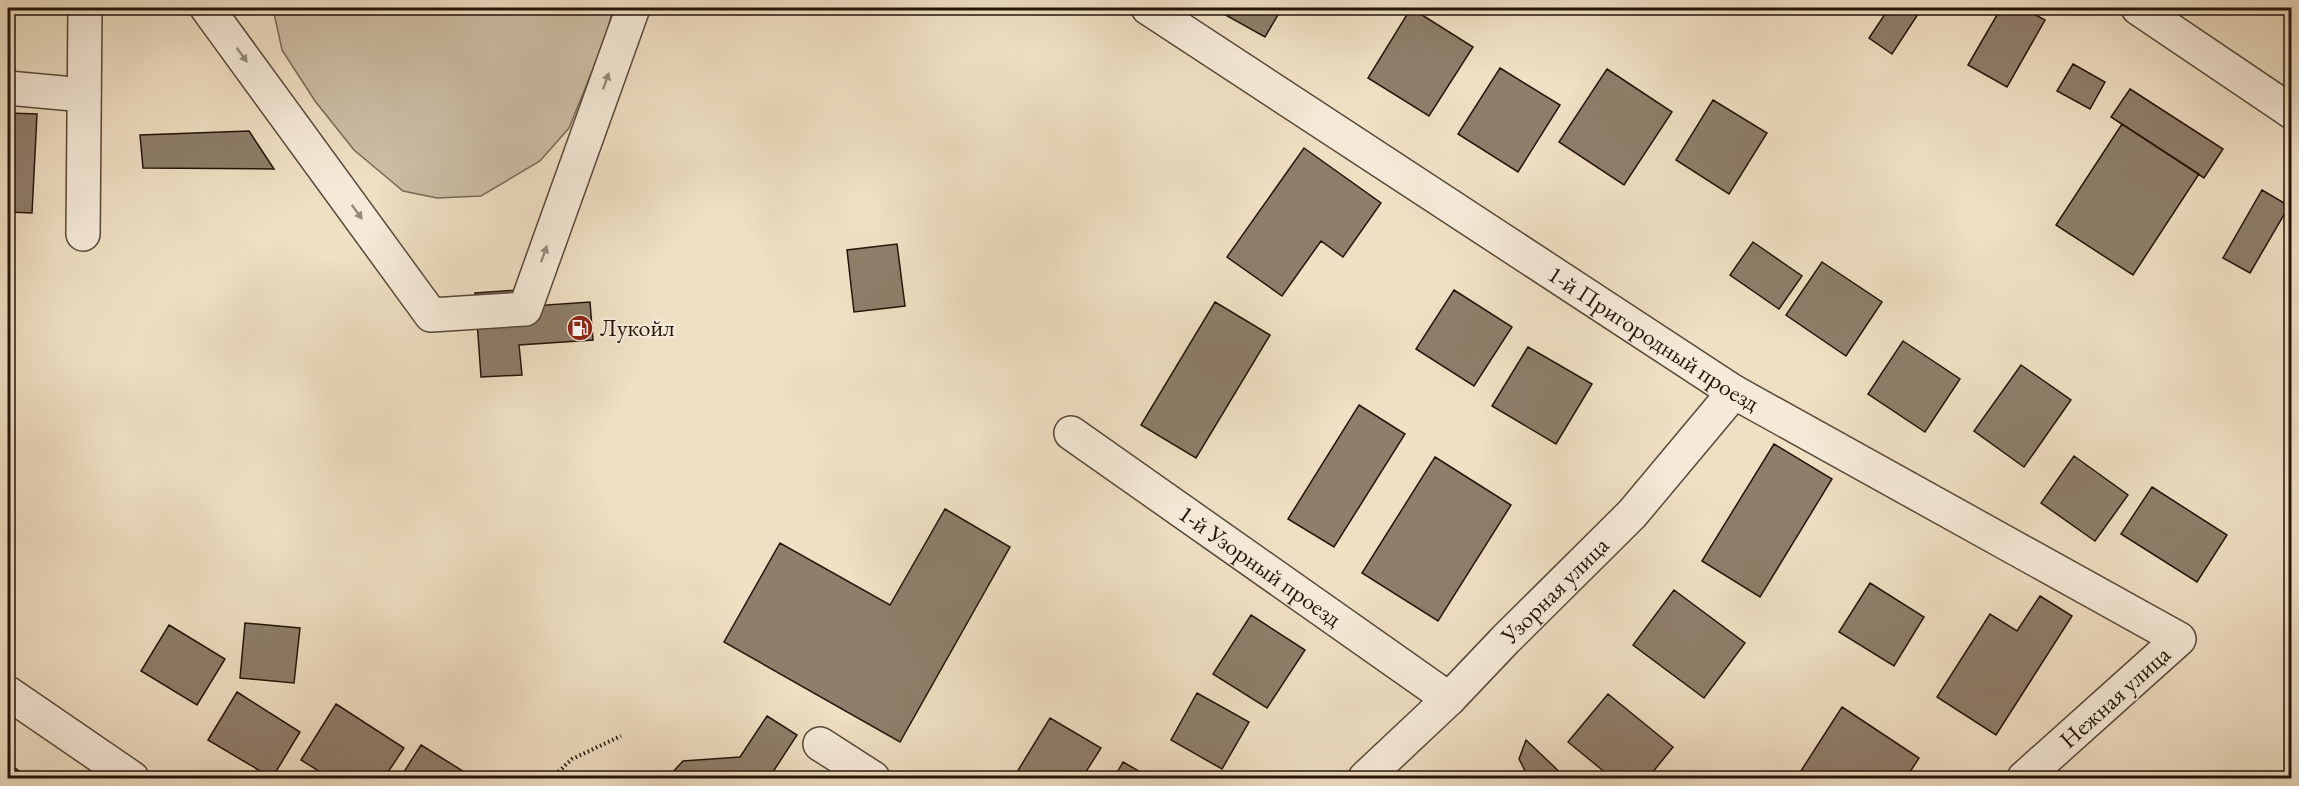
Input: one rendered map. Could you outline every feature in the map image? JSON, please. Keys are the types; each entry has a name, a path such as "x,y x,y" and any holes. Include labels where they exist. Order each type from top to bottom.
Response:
{"street":[{"path":"83,234 85,8"},
{"path":"207,8 431,315 525,309 633,8"},
{"name":"1-й Пригородный проезд","path":"1148,8 1734,392 2179,639"},
{"path":"2138,8 2292,112"},
{"path":"8,88 84,94"},
{"name":"Узорная улица","path":"1365,778 1449,699 1632,514 1734,392"},
{"name":"1-й Узорный проезд","path":"1071,433 1449,699"},
{"name":"Нежная улица","path":"2024,778 2179,639"},
{"path":"8,693 132,778"},
{"path":"820,744 873,778"}],"path":[{"path":"552,778 572,759 621,736"}],"shaded area":[{"path":"366,8 613,8 606,37 569,128 540,161 481,196 437,198 403,191 354,150 315,101 282,50 274,13"}],"building":[{"path":"1213,8 1282,8 1265,37"},
{"path":"1411,8 1473,47 1429,116 1368,78"},
{"path":"1889,8 1922,8 1892,54 1869,38"},
{"path":"2001,8 2023,8 2045,20 2007,87 1968,65"},
{"path":"2073,64 2105,82 2090,109 2057,91"},
{"path":"1500,68 1560,105 1518,172 1458,134"},
{"path":"1607,69 1672,112 1624,185 1559,142"},
{"path":"2130,89 2223,149 2204,178 2111,117"},
{"path":"1713,100 1767,133 1729,194 1676,160"},
{"path":"8,113 37,114 32,213 8,212"},
{"path":"2122,124 2199,174 2133,275 2056,225"},
{"path":"249,131 274,169 143,168 140,135"},
{"path":"1304,148 1381,203 1343,257 1321,241 1282,296 1227,257"},
{"path":"2262,190 2289,206 2250,273 2223,258"},
{"path":"1753,242 1802,276 1779,309 1730,275"},
{"path":"897,244 905,306 854,312 847,250"},
{"path":"1822,262 1882,302 1846,356 1786,315"},
{"path":"517,290 518,307 590,302 593,340 519,345 522,375 481,377 475,293"},
{"path":"1454,290 1512,327 1474,386 1416,349"},
{"path":"1215,302 1270,335 1196,458 1141,425"},
{"path":"1903,341 1960,379 1925,432 1868,394"},
{"path":"1528,347 1592,384 1556,444 1492,406"},
{"path":"2021,365 2071,400 2024,467 1974,431"},
{"path":"1359,405 1405,434 1334,547 1288,519"},
{"path":"1774,444 1832,479 1760,597 1702,561"},
{"path":"2074,456 2128,495 2095,541 2041,503"},
{"path":"1435,457 1511,505 1438,621 1362,573"},
{"path":"2152,487 2227,535 2197,582 2121,534"},
{"path":"945,509 1010,547 900,742 724,642 780,543 890,605"},
{"path":"1870,583 1924,617 1894,666 1839,632"},
{"path":"1674,590 1745,643 1704,698 1633,645"},
{"path":"2040,596 2072,616 1996,735 1937,697 1990,614 2017,631"},
{"path":"1251,615 1305,650 1267,708 1213,674"},
{"path":"245,623 300,628 294,683 240,678"},
{"path":"169,625 225,659 197,705 141,671"},
{"path":"237,692 300,732 272,778 208,740"},
{"path":"1197,693 1249,722 1222,769 1171,740"},
{"path":"1608,694 1673,747 1648,778 1612,778 1568,742"},
{"path":"336,704 404,748 384,778 330,778 301,760"},
{"path":"1842,707 1919,758 1906,778 1806,778 1799,774"},
{"path":"767,716 797,735 769,778 667,778 683,761 740,757"},
{"path":"1050,718 1101,748 1082,778 1014,777"},
{"path":"1526,740 1566,778 1529,778 1519,759"},
{"path":"421,745 474,778 400,778"},
{"path":"1123,762 1151,778 1114,778"},
{"path":"8,763 29,778 8,778"}],"place":[{"name":"Лукойл","path":"580,328"}]}
